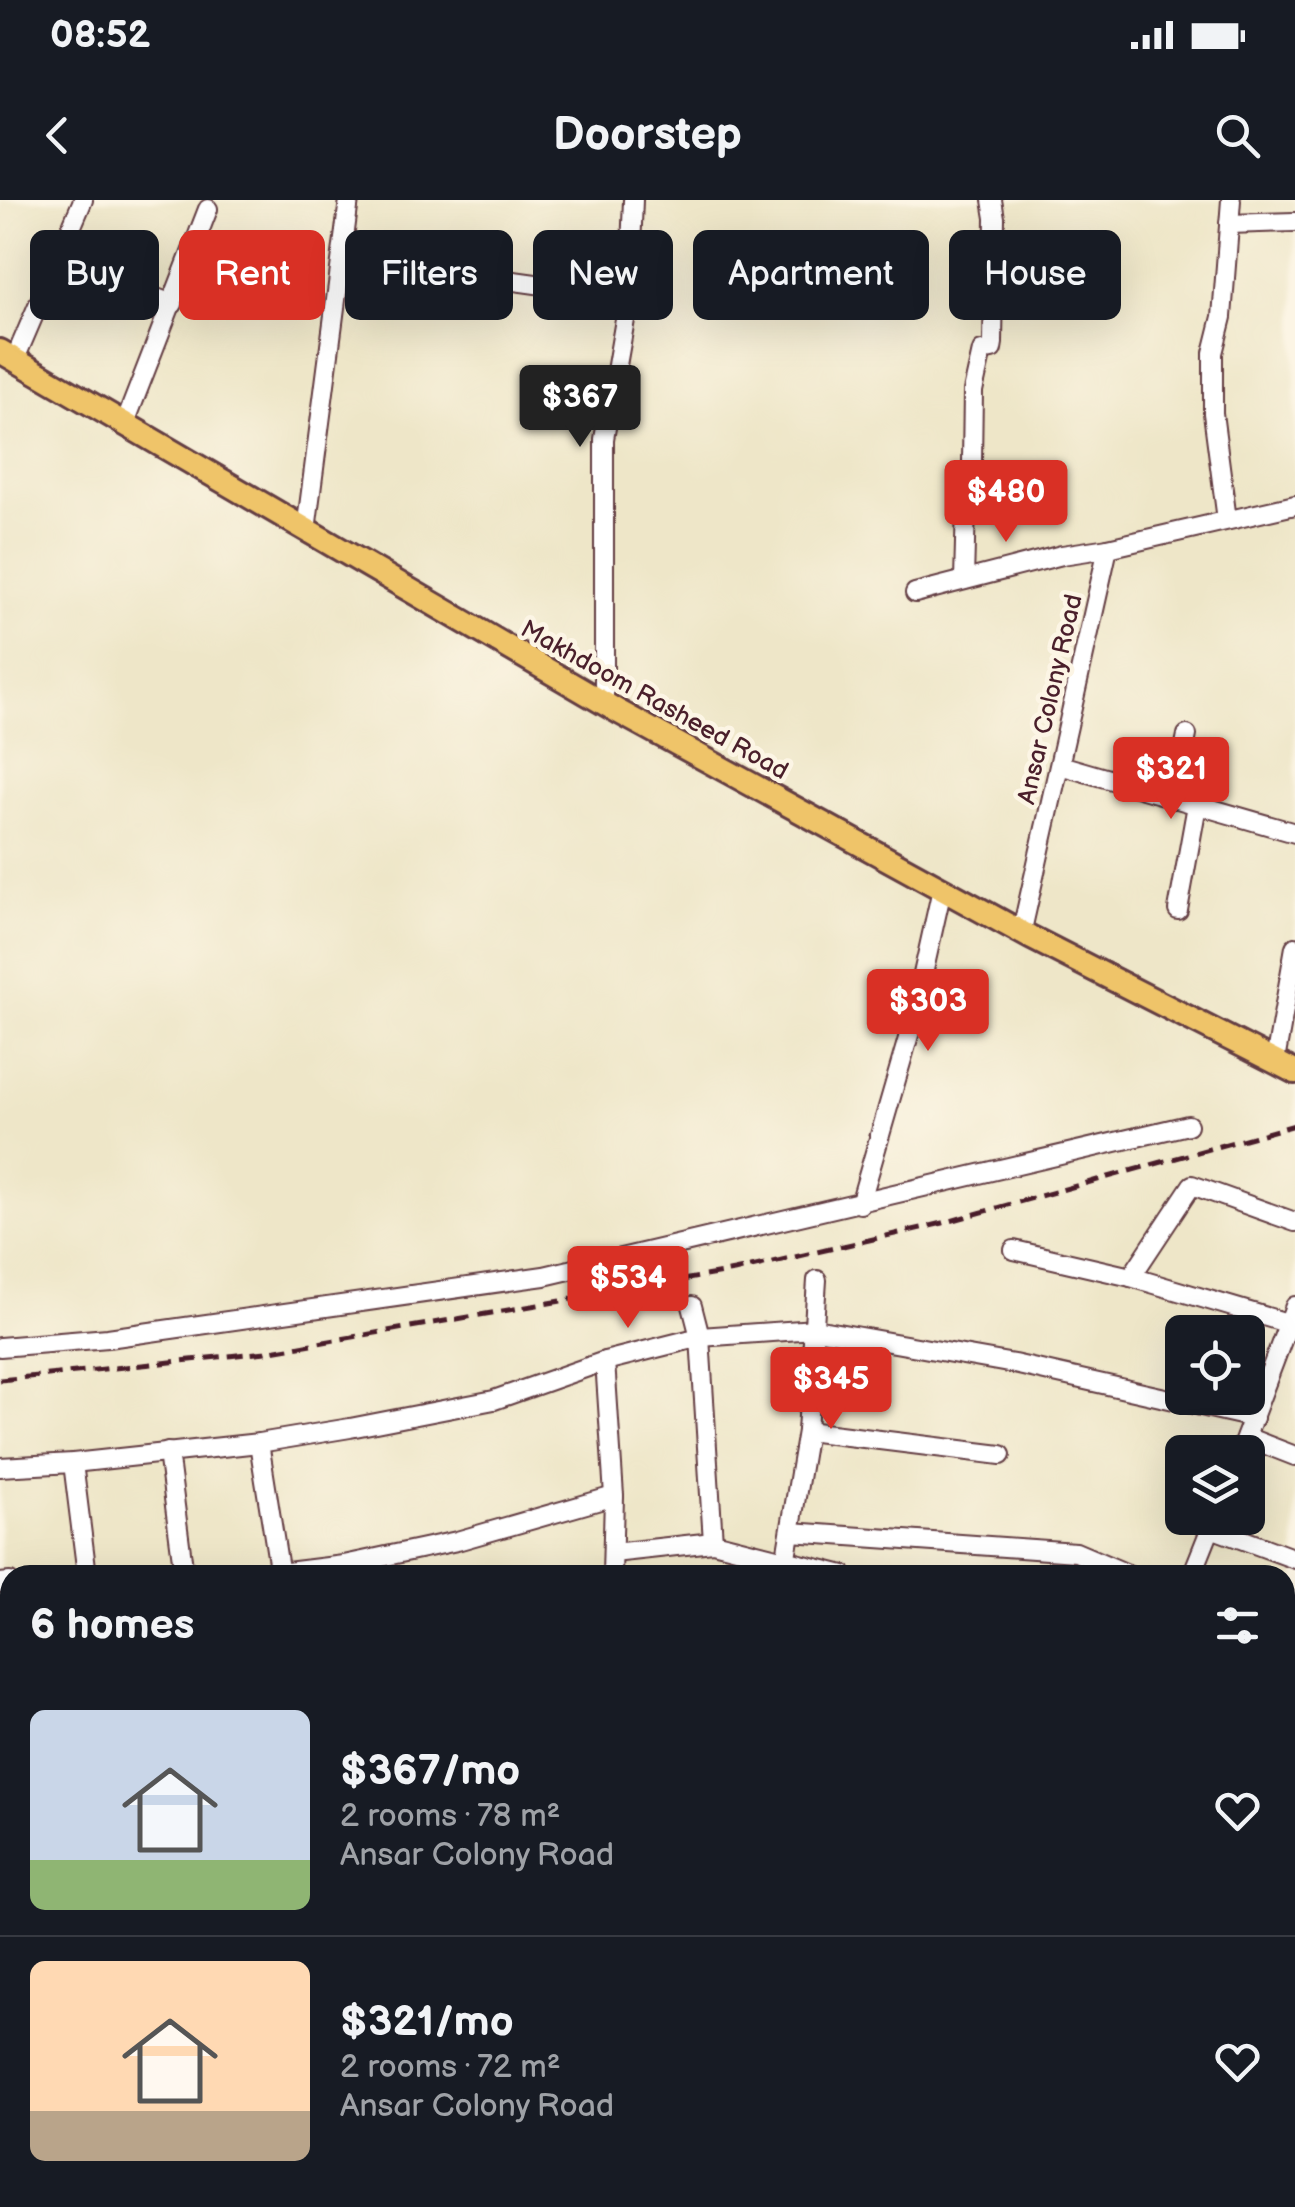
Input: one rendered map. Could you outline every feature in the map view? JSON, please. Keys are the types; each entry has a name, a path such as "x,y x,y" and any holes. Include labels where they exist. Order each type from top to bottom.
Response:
{"main road":[{"name":"Makhdoom Rasheed Road","path":"8,355 604,704 942,889 1285,1067"}],"street":[{"path":"70,230 83,200"},
{"path":"306,530 349,200"},
{"path":"632,230 634,200"},
{"path":"964,580 973,391 982,351 992,349 993,343 992,200"},
{"path":"1227,520 1214,413 1213,353 1222,316 1230,200"},
{"path":"125,423 208,210"},
{"path":"1229,224 1295,222"},
{"path":"159,299 173,304"},
{"path":"8,355 30,312"},
{"path":"604,704 604,438 625,320"},
{"path":"916,593 1062,556 1295,505"},
{"name":"Ansar Colony Road","path":"1022,930 1108,548"},
{"path":"1174,798 1188,734"},
{"path":"1060,765 1295,833"},
{"path":"1178,910 1197,805"},
{"path":"860,1204 911,1028 942,889"},
{"path":"1285,1067 1295,947"},
{"path":"0,1347 108,1338 544,1276 1188,1125"},
{"path":"1131,1277 1192,1185 1295,1222"},
{"path":"1014,1250 1291,1314 1286,1351 1247,1435"},
{"path":"785,1565 808,1431 817,1280"},
{"path":"692,1306 700,1336 714,1542"},
{"path":"0,1467 259,1443 494,1400 605,1361 700,1336 816,1329 1014,1364 1254,1418"},
{"path":"605,1361 614,1496 612,1565"},
{"path":"808,1431 1000,1454"},
{"path":"259,1443 278,1565"},
{"path":"1265,1449 1295,1456"},
{"path":"168,1452 183,1565"},
{"path":"73,1463 86,1565"},
{"path":"344,1565 457,1541 614,1496"},
{"path":"791,1532 1076,1552 1107,1565"},
{"path":"1196,1565 1208,1535"},
{"path":"1240,1535 1295,1560"},
{"path":"612,1553 714,1542 782,1565"}],"railway":[{"path":"0,1380 266,1352 734,1271 943,1223 1295,1125"}]}
